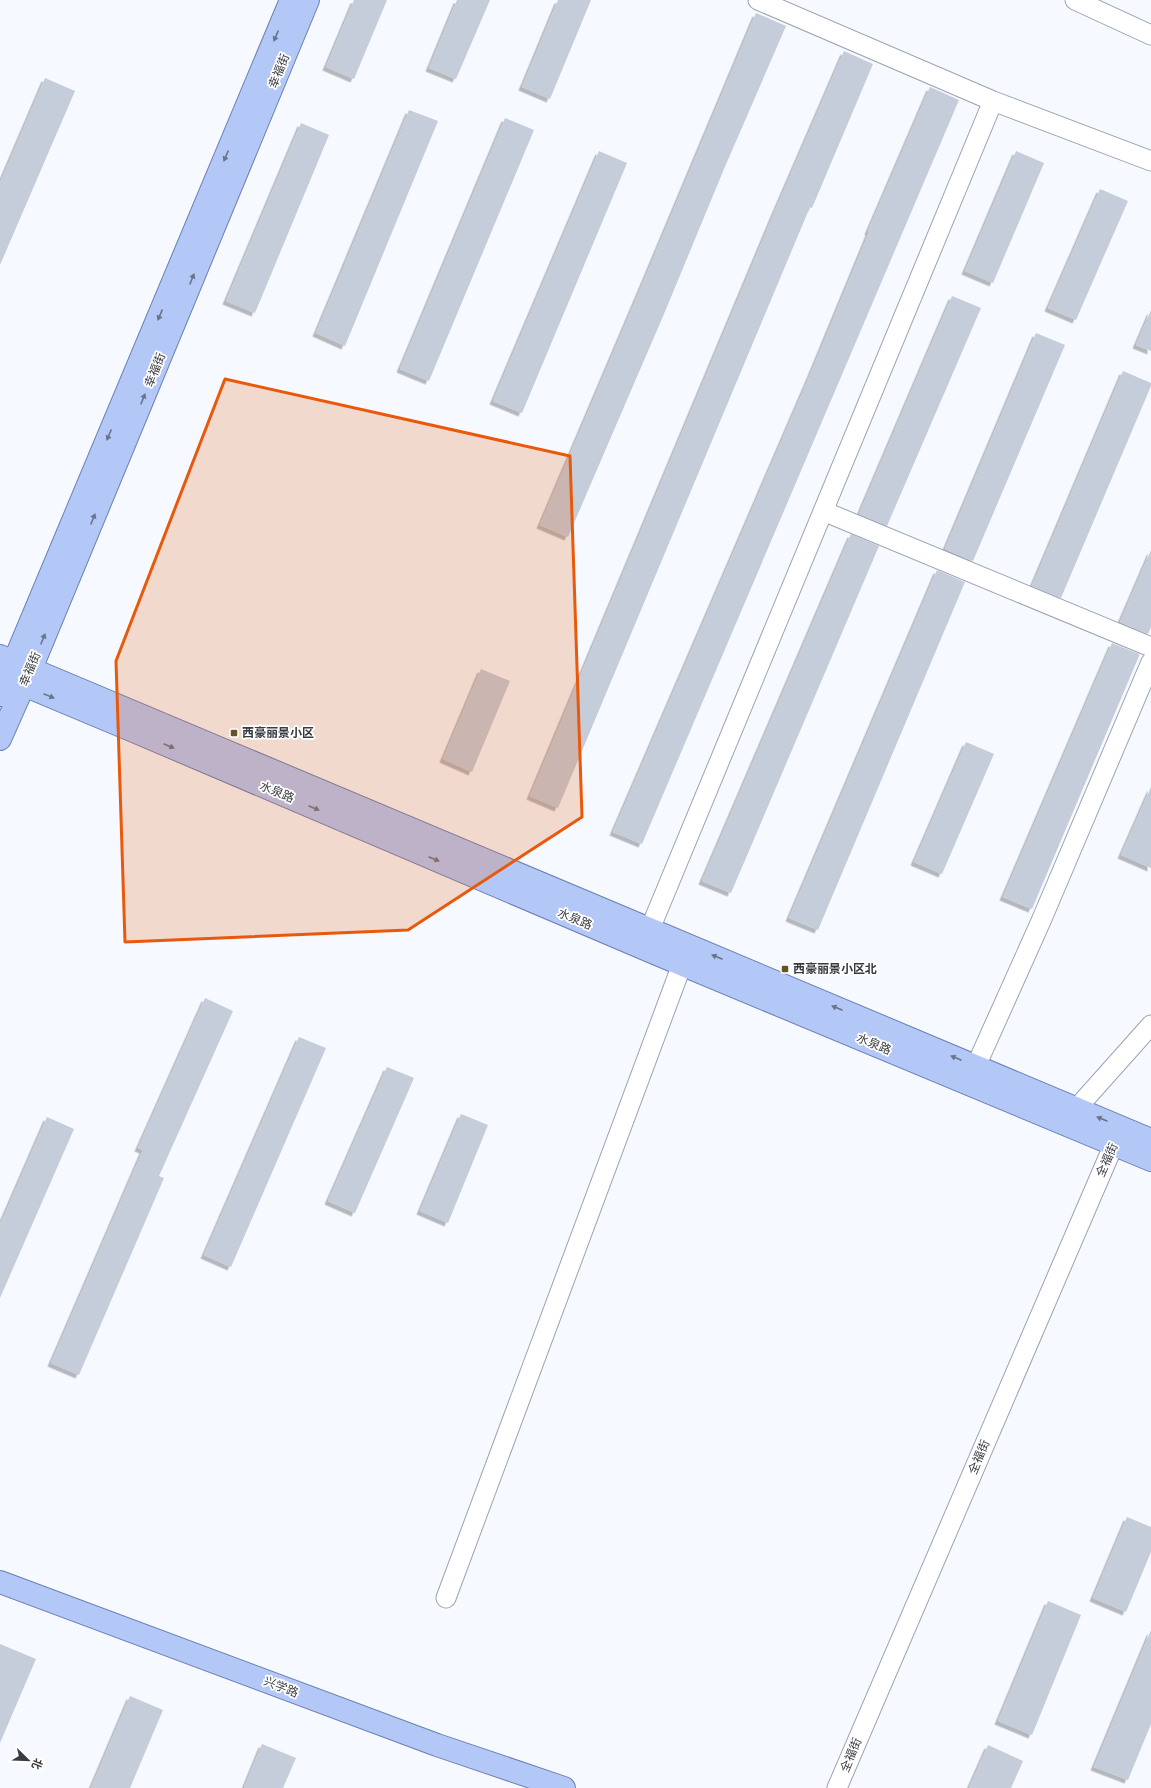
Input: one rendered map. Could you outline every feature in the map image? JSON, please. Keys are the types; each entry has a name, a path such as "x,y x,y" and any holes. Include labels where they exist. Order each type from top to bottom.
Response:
{"main road":[{"name":"幸福街","path":"0,739 11,674 291,0"},
{"name":"幸福街","path":"11,674 308,0"},
{"name":"水泉路","path":"11,674 650,929 686,955 976,1066 1073,1117"},
{"name":"水泉路","path":"11,674 1118,1136 1151,1160"},
{"name":"水泉路","path":"1118,1136 1151,1140"},
{"name":"兴学路","path":"0,1582 437,1745 564,1788"}],"street":[{"path":"758,0 993,101 1151,161"},
{"path":"1074,0 1151,35"},
{"path":"650,929 993,101"},
{"path":"823,511 1151,647"},
{"path":"976,1066 1041,921 1151,662"},
{"path":"446,1598 686,955"},
{"path":"1073,1117 1151,1025"},
{"name":"全福街","path":"837,1788 1118,1136"}],"highlighted area":[{"path":"225,379 570,456 582,817 408,930 125,942 116,661"}],"building":[{"path":"354,0 387,0 354,79 326,67"},
{"path":"457,0 490,0 456,79 429,68"},
{"path":"558,0 591,0 550,99 522,87"},
{"path":"756,13 786,26 568,537 540,525"},
{"path":"844,51 873,64 812,208 810,207 558,808 530,796 774,213"},
{"path":"45,78 75,91 0,265 0,183"},
{"path":"930,87 959,100 642,844 613,832 810,375 869,232 868,231"},
{"path":"409,110 438,121 345,346 316,333"},
{"path":"505,118 534,130 429,381 400,369"},
{"path":"301,123 329,135 255,313 226,301"},
{"path":"599,151 627,163 522,413 493,401"},
{"path":"1016,151 1044,163 993,283 965,271"},
{"path":"1100,189 1128,201 1076,320 1048,308"},
{"path":"952,296 981,308 887,526 859,514"},
{"path":"1151,310 1151,351 1136,345"},
{"path":"1036,333 1065,345 973,561 945,549"},
{"path":"1123,371 1151,383 1151,386 1061,598 1032,586"},
{"path":"851,534 879,546 731,893 702,881"},
{"path":"1151,550 1151,627 1148,634 1120,622"},
{"path":"937,570 965,582 818,930 789,918"},
{"path":"1112,643 1139,654 1139,656 1032,909 1003,897"},
{"path":"481,669 510,681 472,772 443,759"},
{"path":"966,742 994,754 942,874 914,862"},
{"path":"1151,787 1151,868 1121,855"},
{"path":"205,998 233,1011 159,1176 164,1178 79,1375 51,1363 143,1150 138,1148"},
{"path":"299,1037 326,1048 231,1267 204,1255"},
{"path":"387,1067 414,1078 355,1213 328,1201"},
{"path":"461,1114 488,1125 448,1223 420,1211"},
{"path":"47,1117 74,1129 0,1298 0,1225"},
{"path":"1127,1517 1151,1527 1151,1552 1126,1612 1093,1598"},
{"path":"1048,1601 1081,1615 1032,1735 998,1721"},
{"path":"1151,1630 1151,1724 1128,1780 1094,1767"},
{"path":"0,1644 36,1659 0,1743"},
{"path":"130,1696 163,1710 130,1788 91,1788"},
{"path":"262,1744 296,1758 283,1788 244,1788"},
{"path":"988,1745 1023,1761 1011,1788 969,1788"}],"place":[{"name":"西豪丽景小区","path":"234,733"},
{"name":"西豪丽景小区北","path":"785,969"}]}
